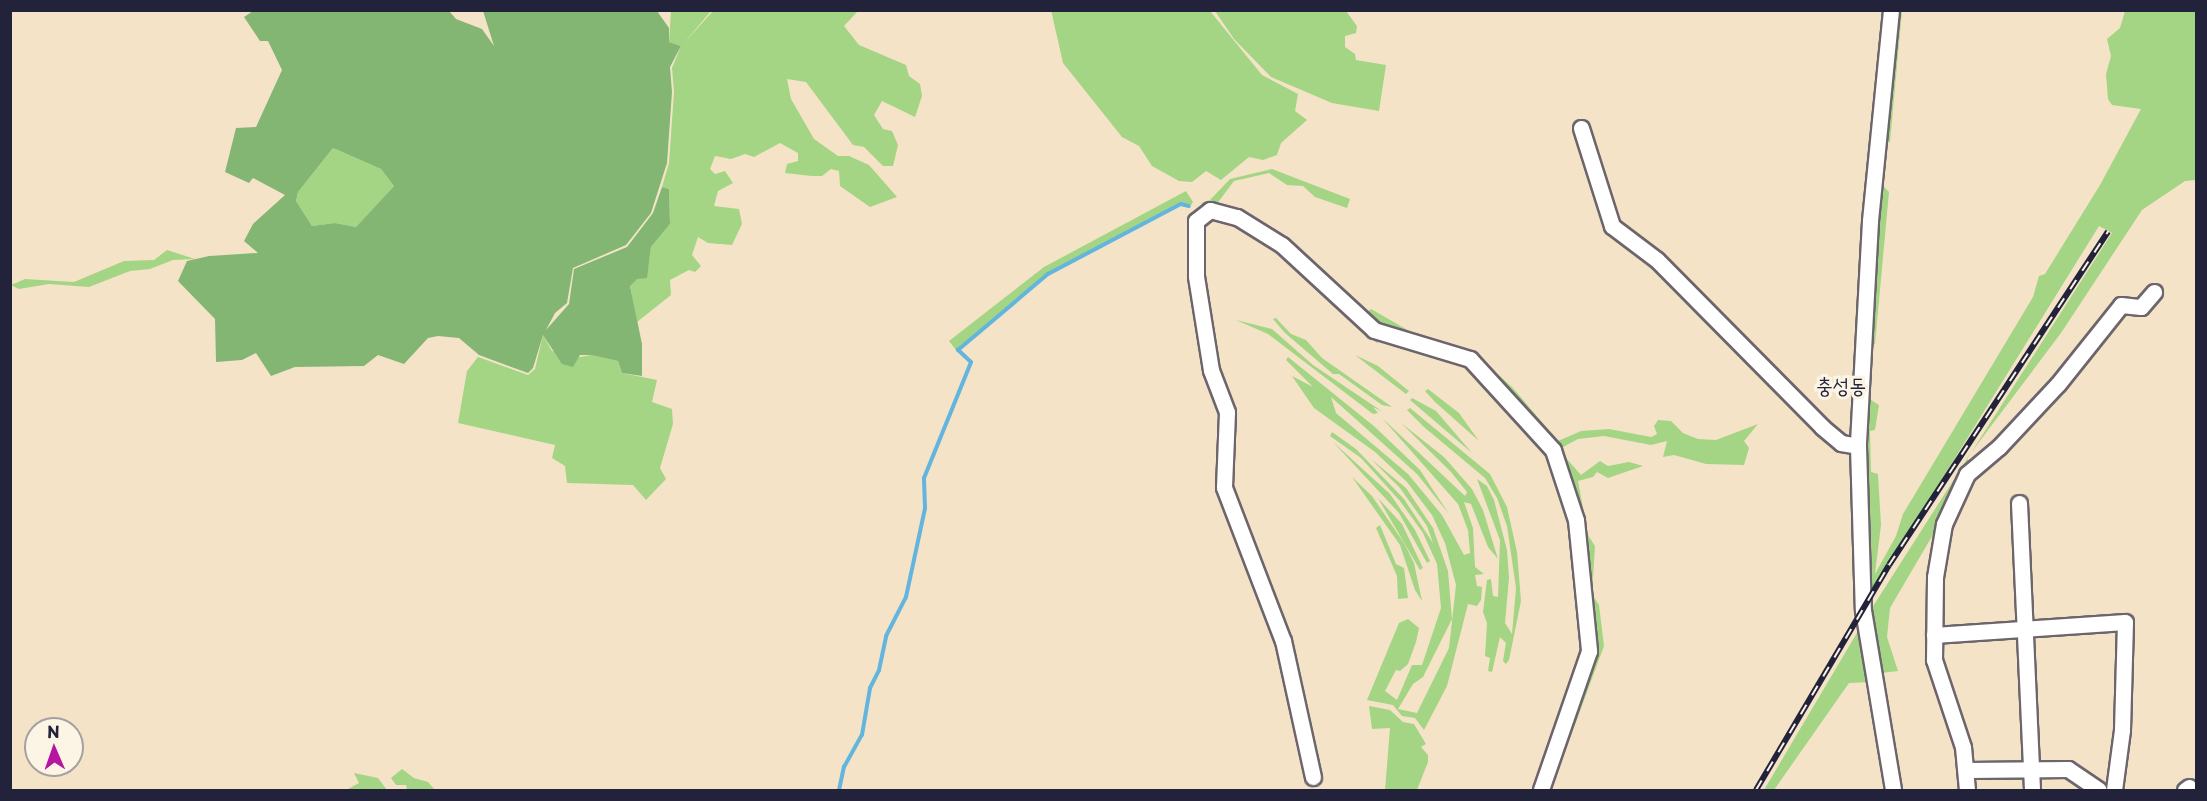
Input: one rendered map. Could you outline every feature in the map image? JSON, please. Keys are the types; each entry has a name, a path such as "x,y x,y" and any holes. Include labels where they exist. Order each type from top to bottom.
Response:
{"street":[{"path":"1891,10 1870,221 1858,446 1863,610 1893,790"},
{"path":"1581,128 1612,225 1657,260 1822,427 1841,443 1858,446"},
{"path":"1313,777 1283,641 1224,487 1227,412 1211,370 1196,276 1196,221 1210,210 1237,217 1282,244 1374,330 1470,359 1553,450 1576,520 1589,651 1541,790"},
{"path":"1966,790 1967,770 1961,738 1934,660 1938,548 1944,524 1967,474 2058,384 2121,305 2141,307 2154,292"},
{"path":"2019,503 2032,790"},
{"path":"1934,635 2125,622 2122,730 2115,790"},
{"path":"1967,770 2032,766 2068,769 2079,783 2099,790"}],"green space":[{"path":"1051,10 1210,11 1262,75 1298,94 1295,111 1307,120 1281,143 1277,155 1263,160 1249,157 1221,180 1206,171 1192,182 1179,181 1152,166 1139,146 1122,137 1063,63"},
{"path":"253,11 449,11 456,19 482,29 494,46 483,11 657,11 669,28 669,42 681,46 670,67 672,92 667,163 651,213 626,245 573,268 567,303 555,313 546,330 569,304 574,269 627,247 653,213 662,187 669,189 670,224 651,247 647,278 637,279 630,286 642,344 642,376 622,373 618,361 591,355 580,355 573,367 562,364 543,335 533,368 528,373 479,355 459,338 438,336 428,338 404,364 378,355 364,366 295,367 271,376 256,353 242,360 216,362 215,319 178,281 187,261 209,256 258,253 244,241 253,224 285,195 253,178 249,183 225,172 236,128 256,127 282,70 268,41 260,41 244,17","holes":["333,148 381,169 394,186 356,227 335,223 312,226 296,201 298,192"]},
{"path":"671,11 711,11 684,43 713,11 858,11 844,26 859,45 906,65 909,76 920,84 922,96 915,117 882,101 874,115 883,129 892,131 898,145 893,166 883,166 864,147 853,145 806,82 787,79 791,99 814,139 838,156 849,156 869,165 897,197 870,207 840,186 839,171 831,169 822,176 785,173 787,164 798,161 798,153 780,143 754,157 745,154 731,159 715,156 710,169 715,174 725,171 733,183 718,191 714,206 739,209 742,224 732,245 708,243 698,237 692,255 701,266 695,272 689,270 670,280 671,295 637,322 630,285 648,269 651,247 670,224 669,189 662,187 669,163 674,92 672,68 681,46 669,42"},
{"path":"1215,11 1346,11 1357,26 1356,33 1345,36 1345,47 1355,54 1356,60 1386,65 1379,111 1332,103 1271,77 1234,39"},
{"path":"1895,11 1902,11 1890,142 1884,143"},
{"path":"2125,11 2196,11 2196,180 2185,181 2142,210 2061,333 1971,452 2112,233 2099,226 1868,598 1863,395 1879,405 1875,430 1870,431 1871,472 1878,474 1881,525 1875,574 1896,536 1903,514 2033,297 2039,276 2045,274 2100,185 2141,109 2112,105 2108,99 2106,74 2111,56 2107,39 2120,28"},
{"path":"333,148 381,169 394,186 356,227 335,223 312,226 296,201 298,192"},
{"path":"1272,169 1350,199 1347,208 1315,197 1303,186 1287,185 1269,173 1234,181 1216,205 1275,229 1366,313 1371,309 1411,332 1472,351 1513,388 1558,441 1581,431 1609,429 1651,437 1657,434 1654,426 1658,420 1671,421 1683,433 1698,439 1716,440 1758,424 1744,441 1749,448 1744,465 1706,464 1674,455 1663,457 1667,441 1651,445 1604,436 1578,439 1563,447 1566,458 1581,475 1600,461 1608,466 1629,462 1643,466 1608,478 1597,472 1593,477 1578,481 1588,535 1595,546 1592,594 1599,605 1604,646 1551,790 1544,790 1588,668 1567,475 1478,362 1376,327 1310,268 1201,203 1210,200 1230,179"},
{"path":"1879,182 1889,192 1875,344 1871,345"},
{"path":"1186,191 1193,202 1191,205 1181,202 1047,273 956,350 949,341 1044,267"},
{"path":"1216,213 1266,238 1381,340 1377,343 1345,316 1282,254 1244,230 1212,218"},
{"path":"167,250 195,259 173,260 150,269 130,271 89,287 49,284 19,289 11,285 25,279 74,282 124,261 154,260"},
{"path":"1276,318 1291,334 1306,340 1322,358 1392,407 1382,405 1339,374 1333,374 1285,333 1273,319"},
{"path":"1236,320 1272,329 1313,365 1383,412 1373,407 1378,413 1373,414 1268,334"},
{"path":"543,335 552,351 575,358 591,355 618,361 622,373 657,380 652,402 672,409 673,424 660,468 666,479 646,500 633,485 567,483 565,466 552,458 555,445 458,423 467,371 478,357 528,375 535,369"},
{"path":"1355,355 1378,366 1409,391 1406,394"},
{"path":"1288,357 1375,427 1420,470 1449,514 1417,474 1331,397 1336,413 1408,474 1442,515 1464,555 1470,553 1468,530 1458,504 1382,418 1465,496 1467,492 1451,472 1401,423 1444,457 1472,489 1483,510 1498,559 1488,547 1471,504 1464,502 1473,528 1475,567 1484,574 1475,575 1477,586 1482,587 1481,600 1477,606 1468,604 1447,686 1424,730 1415,718 1402,716 1393,705 1367,700 1399,623 1408,619 1419,628 1416,642 1408,664 1400,671 1396,670 1385,691 1397,700 1412,665 1422,665 1441,608 1437,564 1423,533 1400,501 1361,458 1330,436 1332,432 1356,449 1404,499 1433,543 1443,571 1427,526 1400,488 1371,459 1406,488 1433,528 1448,571 1452,619 1423,677 1413,684 1398,709 1417,713 1449,648 1456,585 1445,543 1432,515 1407,482 1375,452 1314,408 1292,376 1313,387 1286,360"},
{"path":"1428,389 1459,413 1479,441 1435,402 1425,391"},
{"path":"1412,398 1436,411 1472,453 1410,400"},
{"path":"1410,408 1490,474 1507,507 1517,552 1521,601 1509,660 1506,664 1503,661 1506,643 1500,637 1492,672 1488,671 1490,658 1485,656 1487,623 1483,612 1487,580 1491,579 1493,596 1498,597 1500,540 1477,479 1487,486 1494,500 1507,550 1509,578 1505,623 1512,634 1516,588 1507,526 1497,498 1485,478 1424,427 1407,410"},
{"path":"1333,442 1390,494 1415,530 1430,561 1427,563 1399,513"},
{"path":"1967,459 1972,468 1890,608 1887,637 1898,671 1881,673 1870,611"},
{"path":"1352,477 1372,496 1404,543 1414,563 1422,601 1415,590 1400,545"},
{"path":"1378,498 1402,524 1423,568 1420,570"},
{"path":"1380,525 1396,564 1404,568 1408,598 1398,599 1397,576 1376,528"},
{"path":"1861,626 1870,682 1849,683 1774,790 1764,790"},
{"path":"1369,706 1390,710 1403,722 1414,724 1426,744 1421,747 1428,755 1428,762 1417,790 1385,790 1390,728 1372,729"},
{"path":"402,769 414,778 428,782 435,790 407,790 406,785 396,785 391,778"},
{"path":"354,773 378,778 387,790 346,790 359,783"}],"waterway":[{"path":"839,790 844,767 862,735 870,688 879,670 886,636 906,597 925,508 924,478 971,362 958,350 1048,274 1181,204 1189,206"}],"railway":[{"path":"1756,790 1889,565 2108,231"}],"district":[{"name":"충성동","path":"1841,384"}]}
